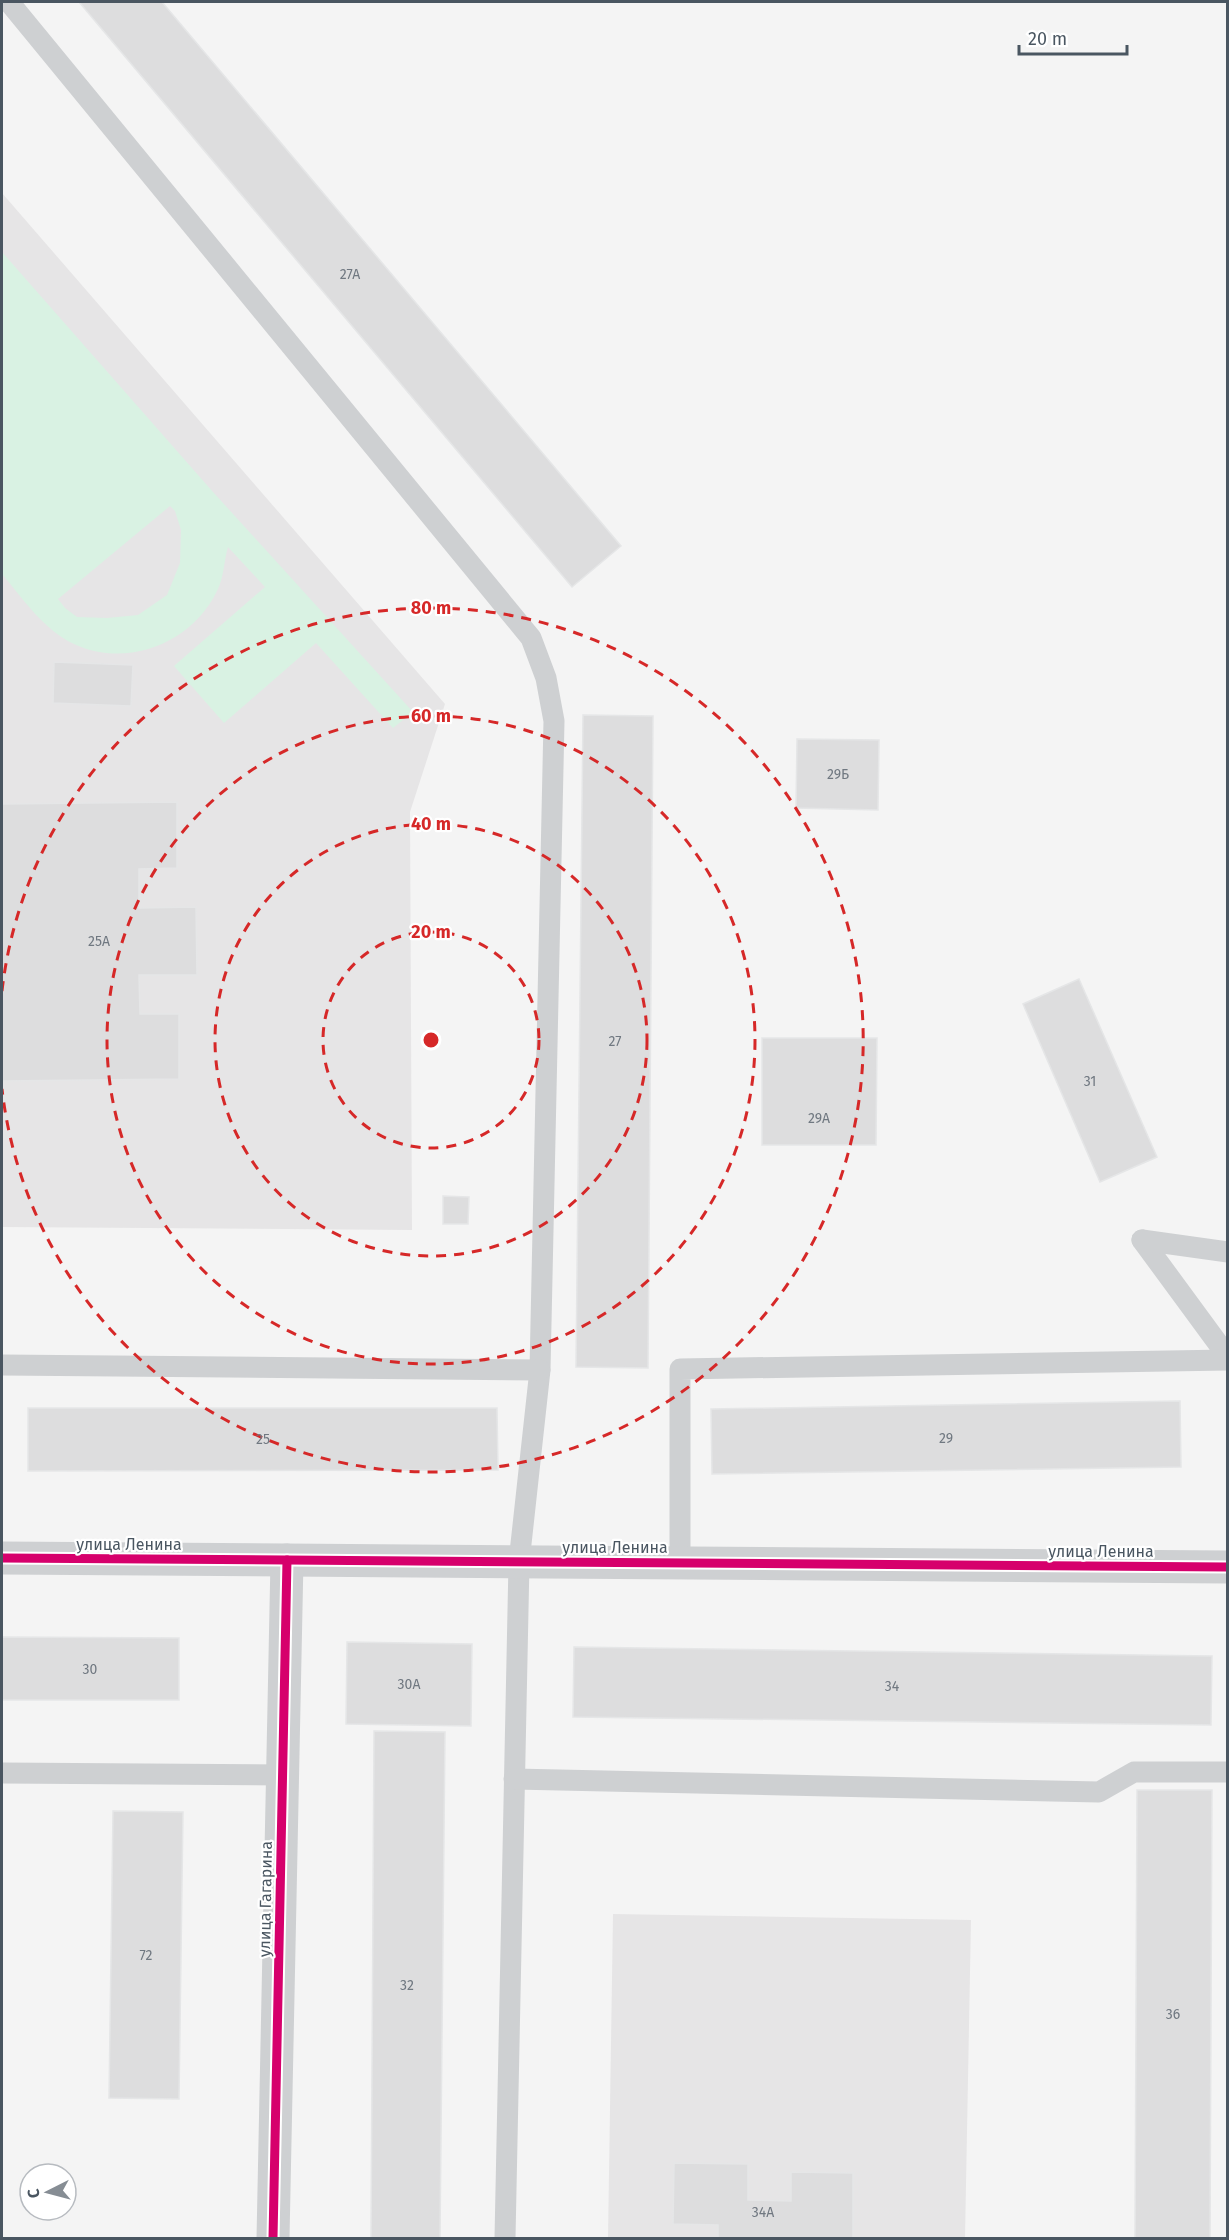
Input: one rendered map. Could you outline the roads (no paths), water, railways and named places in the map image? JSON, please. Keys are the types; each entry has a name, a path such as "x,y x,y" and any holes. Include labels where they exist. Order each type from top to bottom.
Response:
{"street":[{"name":"улица Ленина","path":"2,1558 1227,1567"},
{"name":"улица Гагарина","path":"273,2238 287,1560"}],"lane":[{"path":"9,2 531,638 546,678 554,721 540,1370 519,1562 505,2238"},
{"path":"1227,1252 1142,1240 1227,1359"},
{"path":"680,1563 680,1369 1227,1359"},
{"path":"2,1365 540,1370"},
{"path":"514,1779 1099,1792 1134,1772 1227,1772"},
{"path":"2,1773 283,1775"}]}
